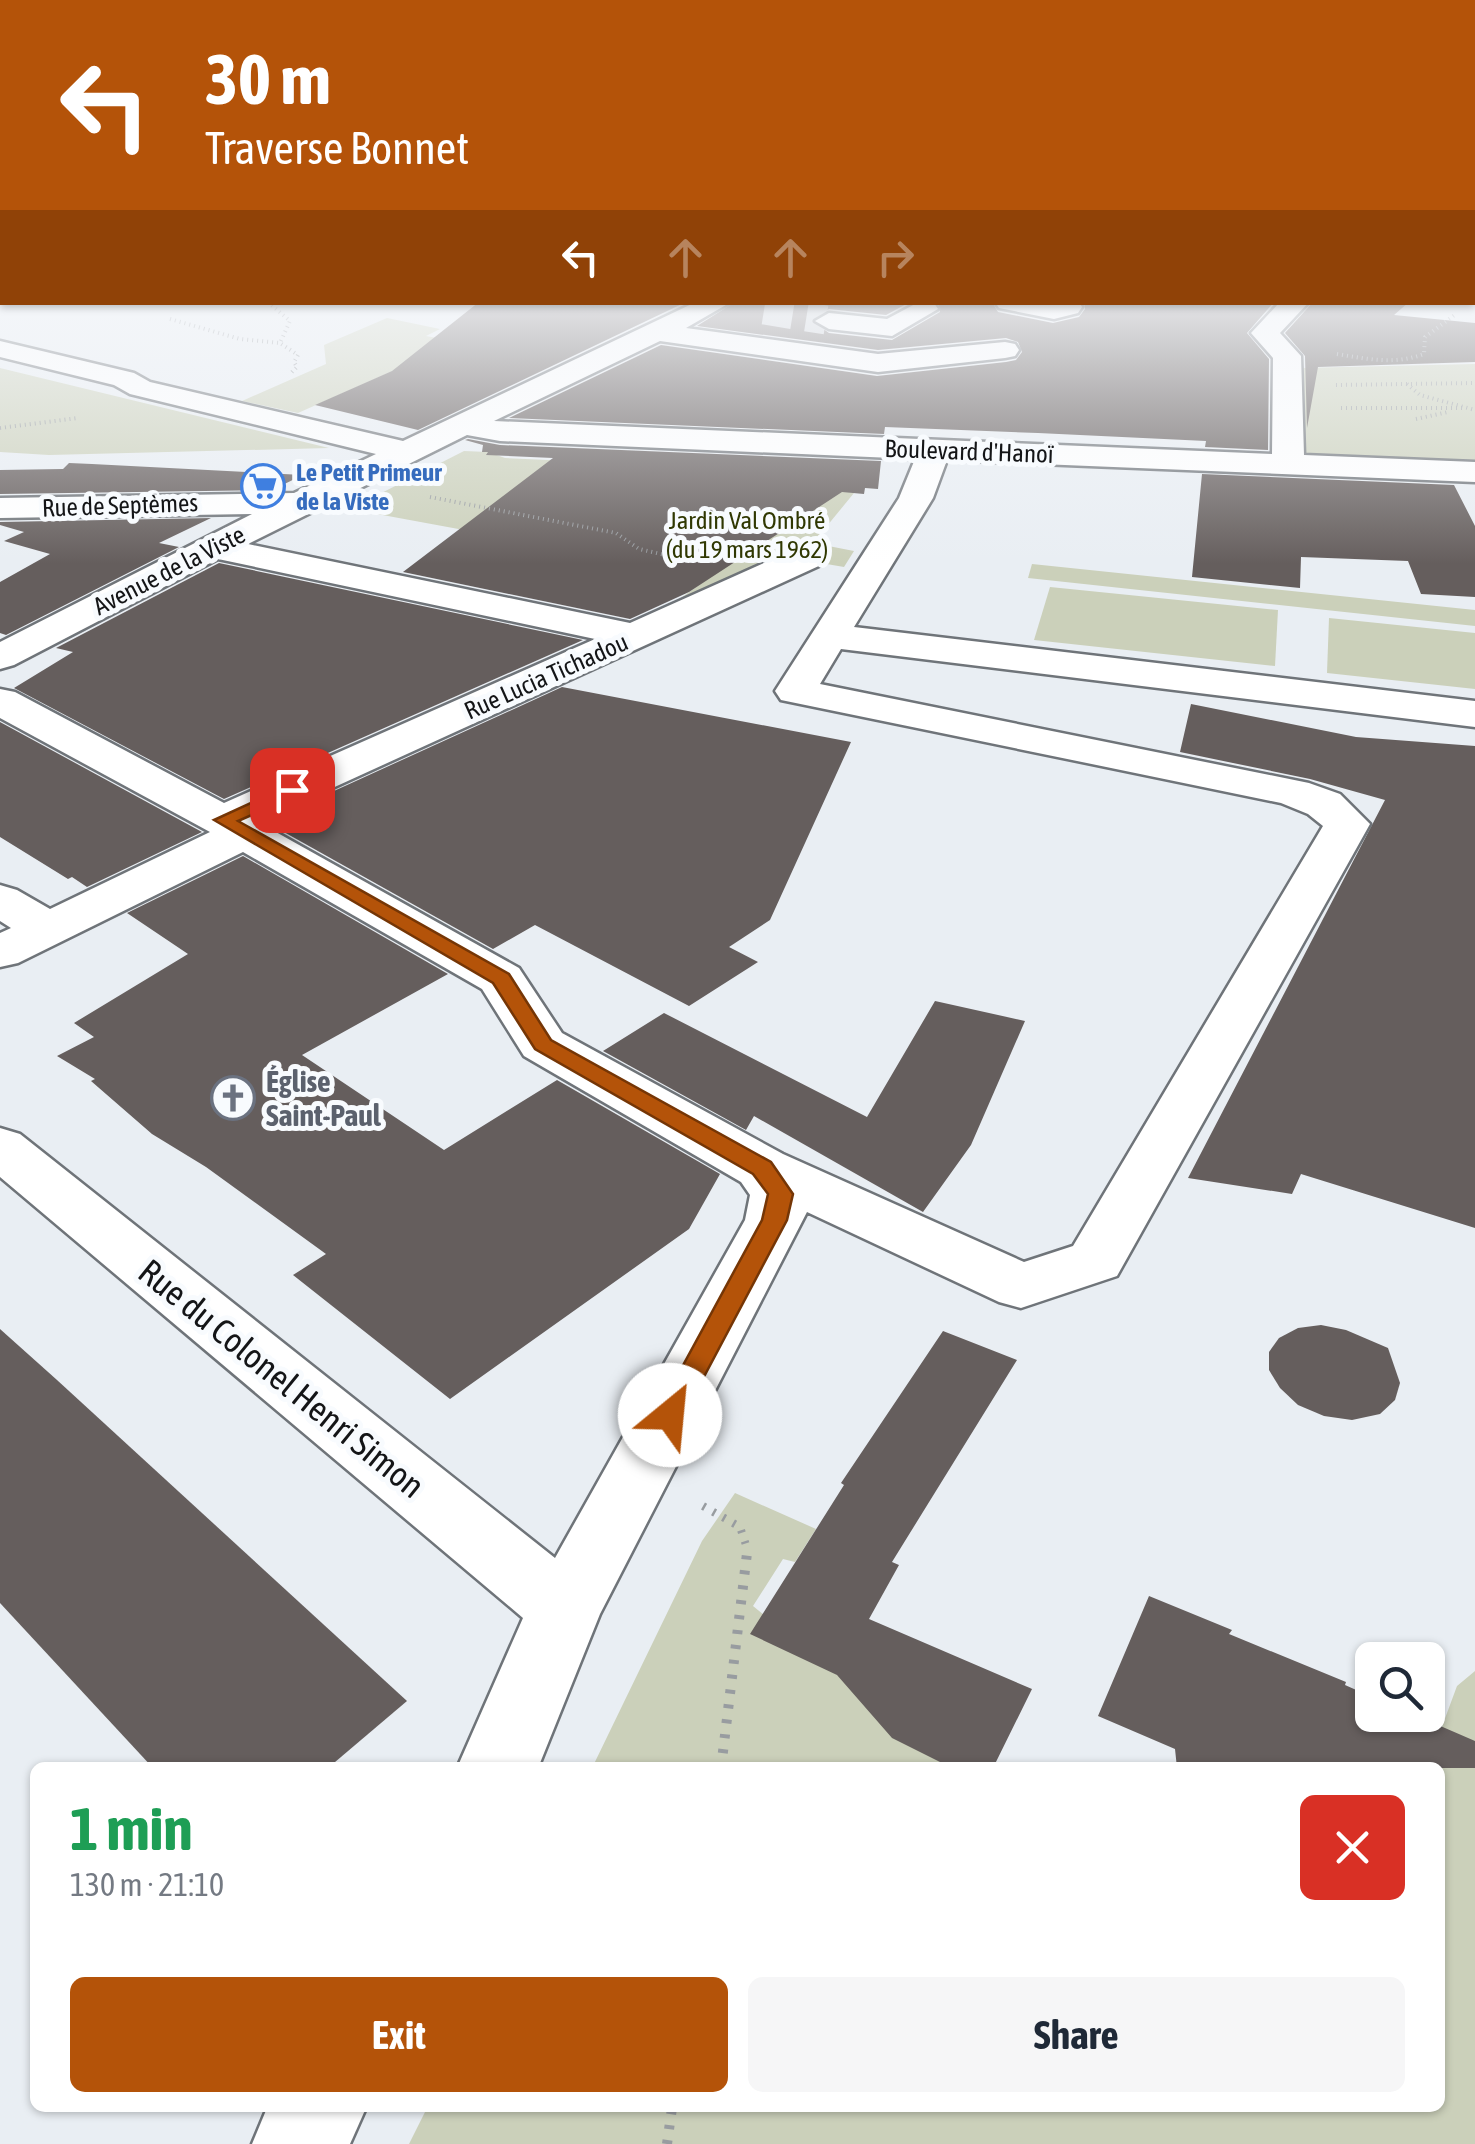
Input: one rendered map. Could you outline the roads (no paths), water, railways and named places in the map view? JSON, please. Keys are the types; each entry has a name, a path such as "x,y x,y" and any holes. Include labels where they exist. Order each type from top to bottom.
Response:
{"street":[{"path":"56,364 411,453"},
{"name":"Avenue de la Viste","path":"0,657 300,503 590,364"},
{"path":"1287,364 1288,464"},
{"name":"Boulevard d'Hanoï","path":"464,425 500,432 1475,472"},
{"path":"0,700 501,979 543,1044 762,1168 1021,1286 1095,1261 1347,824 1324,804 1293,792 795,691 916,498 936,449"},
{"name":"Rue de Septèmes","path":"0,508 300,503"},
{"name":"Rue Lucia Tichadou","path":"212,547 638,636"},
{"path":"638,636 808,556"},
{"name":"Rue Lucia Tichadou","path":"0,952 234,827 638,636"},
{"path":"830,636 1475,714"},
{"path":"0,900 48,929"},
{"name":"Rue du Colonel Henri Simon","path":"0,1147 565,1610"},
{"path":"500,1762 565,1610 775,1220 780,1194 762,1168"},
{"path":"300,2144 316,2112"}],"place":[{"name":"Le Petit Primeur de la Viste","path":"263,486"},
{"name":"Église Saint-Paul","path":"233,1098"}],"park label":[{"name":"Jardin Val Ombré (du 19 mars 1962)","path":"747,534"}]}
